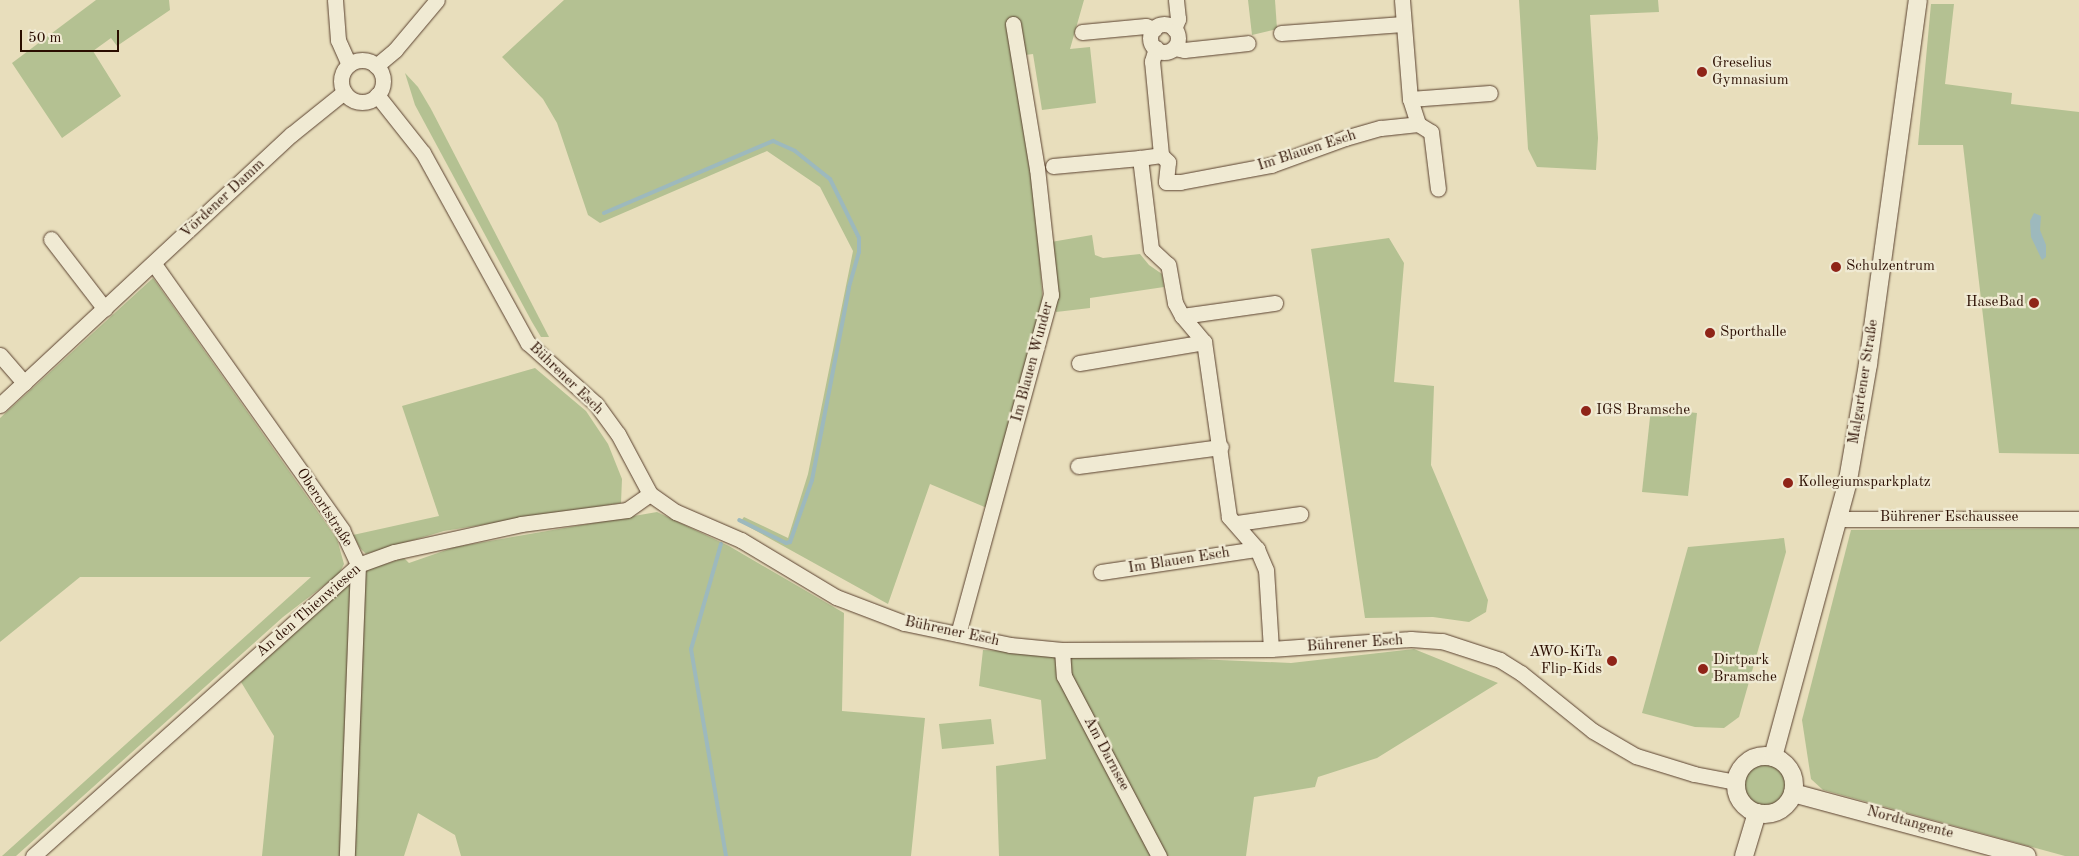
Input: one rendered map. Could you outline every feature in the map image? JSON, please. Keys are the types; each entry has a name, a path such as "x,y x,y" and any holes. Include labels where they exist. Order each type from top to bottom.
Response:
{"street":[{"path":"335,0 338,40 349,65"},
{"path":"376,66 394,50 437,0"},
{"path":"1174,28 1164,24 1154,29 1151,39 1156,48 1166,52 1174,48 1178,40 1174,28 1178,19 1176,0"},
{"path":"1402,0 1410,99 1418,124 1431,132 1438,188"},
{"name":"Malgartener Straße","path":"1773,757 1839,519 1868,364 1918,0"},
{"name":"Im Blauen Wunder","path":"958,634 1051,295 1037,169 1013,24"},
{"path":"1281,33 1403,24"},
{"path":"1082,32 1146,26 1154,29"},
{"path":"1174,48 1184,50 1248,43"},
{"path":"1156,48 1152,61 1161,155 1168,162 1166,182"},
{"path":"366,61 376,66 382,77 378,95 360,102 344,92 342,74 349,65 366,61"},
{"name":"Vördener Damm","path":"0,405 292,134 344,92"},
{"path":"1410,99 1490,93"},
{"name":"Bührener Esch","path":"378,95 423,153 528,343 596,404 618,434 650,494 676,512 741,540 836,597 871,613 958,634 1010,645 1062,650 1271,649 1411,639 1442,641 1471,648 1521,673 1593,731 1636,756 1694,774 1736,782"},
{"name":"Im Blauen Esch","path":"1145,188 1166,182 1271,165 1345,138 1381,128 1418,124"},
{"path":"1053,166 1161,155"},
{"path":"1140,158 1151,249 1168,265 1175,303 1182,316 1204,342"},
{"path":"51,239 105,309"},
{"name":"Oberortstraße","path":"154,264 342,530 358,565 347,856"},
{"path":"1182,316 1275,303"},
{"path":"1080,363 1204,342"},
{"name":"Im Blauen Esch","path":"1204,342 1221,447 1229,517 1237,523 1257,549 1266,570 1271,649"},
{"path":"0,355 24,383"},
{"path":"1078,466 1221,447"},
{"name":"An den Thienwiesen","path":"33,856 358,565 394,552 521,524 627,510 650,494"},
{"path":"1237,523 1300,514"},
{"name":"Bührener Eschaussee","path":"1839,519 2079,519"},
{"name":"Im Blauen Esch","path":"1101,572 1257,549"},
{"name":"Am Darnsee","path":"1062,650 1064,676 1159,856"},
{"path":"1756,757 1773,757 1791,771 1793,793 1783,808 1766,814 1757,813 1741,802 1736,782 1748,761 1756,757"},
{"name":"Nordtangente","path":"1793,793 2027,856"},
{"path":"1744,856 1757,813"}],"green space":[{"path":"96,0 169,0 170,10 117,46 111,38 93,51 121,96 62,138 12,63"},
{"path":"564,0 1084,0 1070,49 1090,47 1096,103 1042,110 1033,54 1025,55 1043,305 987,508 930,484 888,604 740,522 744,517 788,538 808,474 853,251 820,187 767,151 600,223 588,215 557,123 543,99 502,57"},
{"path":"1248,0 1275,0 1277,29 1252,35"},
{"path":"1519,0 1658,0 1659,12 1590,15 1598,138 1596,170 1537,167 1528,149"},
{"path":"1931,4 1954,4 1945,84 2012,93 2011,104 2079,112 2079,454 1999,453 1963,145 1918,145"},
{"path":"405,73 418,87 431,109 549,337 541,337 532,322 415,105"},
{"path":"1092,235 1095,255 1103,258 1140,254 1149,265 1162,274 1164,287 1090,298 1090,308 1056,312 1051,242"},
{"path":"1389,238 1404,263 1394,382 1434,386 1431,465 1488,600 1486,612 1469,622 1433,617 1365,618 1311,249"},
{"path":"153,278 337,539 344,564 339,574 283,617 16,856 2,856 311,577 80,577 0,642 0,418"},
{"path":"535,368 586,411 608,444 622,479 621,503 444,531 366,554 360,548 353,535 439,516 402,406"},
{"path":"1651,408 1697,413 1688,496 1642,492"},
{"path":"657,512 729,546 844,613 842,711 925,718 911,856 461,856 455,835 418,813 404,856 262,856 274,736 241,682 353,580 370,569 404,558 409,563 455,547"},
{"path":"2079,528 2079,856 2065,856 1823,790 1811,779 1802,720 1851,530"},
{"name":"Dirtpark Bramsche","path":"1784,538 1786,552 1739,717 1724,728 1695,727 1642,713 1688,547"},
{"path":"1414,649 1498,683 1377,758 1318,777 1315,787 1254,797 1246,856 999,856 996,766 1046,759 1041,700 979,686 983,650 1291,663"},
{"path":"991,719 994,744 942,749 939,724"},
{"path":"1765,764 1780,770 1786,785 1780,800 1765,806 1750,800 1744,785 1750,770"}],"water":[{"path":"2034,213 2041,216 2040,230 2046,245 2046,257 2042,260 2031,237 2030,221"}],"waterway":[{"path":"604,213 773,141 795,151 830,179 859,238 859,252 849,288 812,480 790,542 786,543 739,520"},
{"path":"721,544 691,649 726,856"}],"place":[{"name":"Greselius Gymnasium","path":"1702,72"},
{"name":"Schulzentrum","path":"1836,267"},
{"name":"HaseBad","path":"2034,303"},
{"name":"Sporthalle","path":"1710,333"},
{"name":"IGS Bramsche","path":"1586,411"},
{"name":"Kollegiumsparkplatz","path":"1788,483"},
{"name":"AWO-KiTa Flip-Kids","path":"1612,661"},
{"name":"Dirtpark Bramsche","path":"1703,669"}]}
